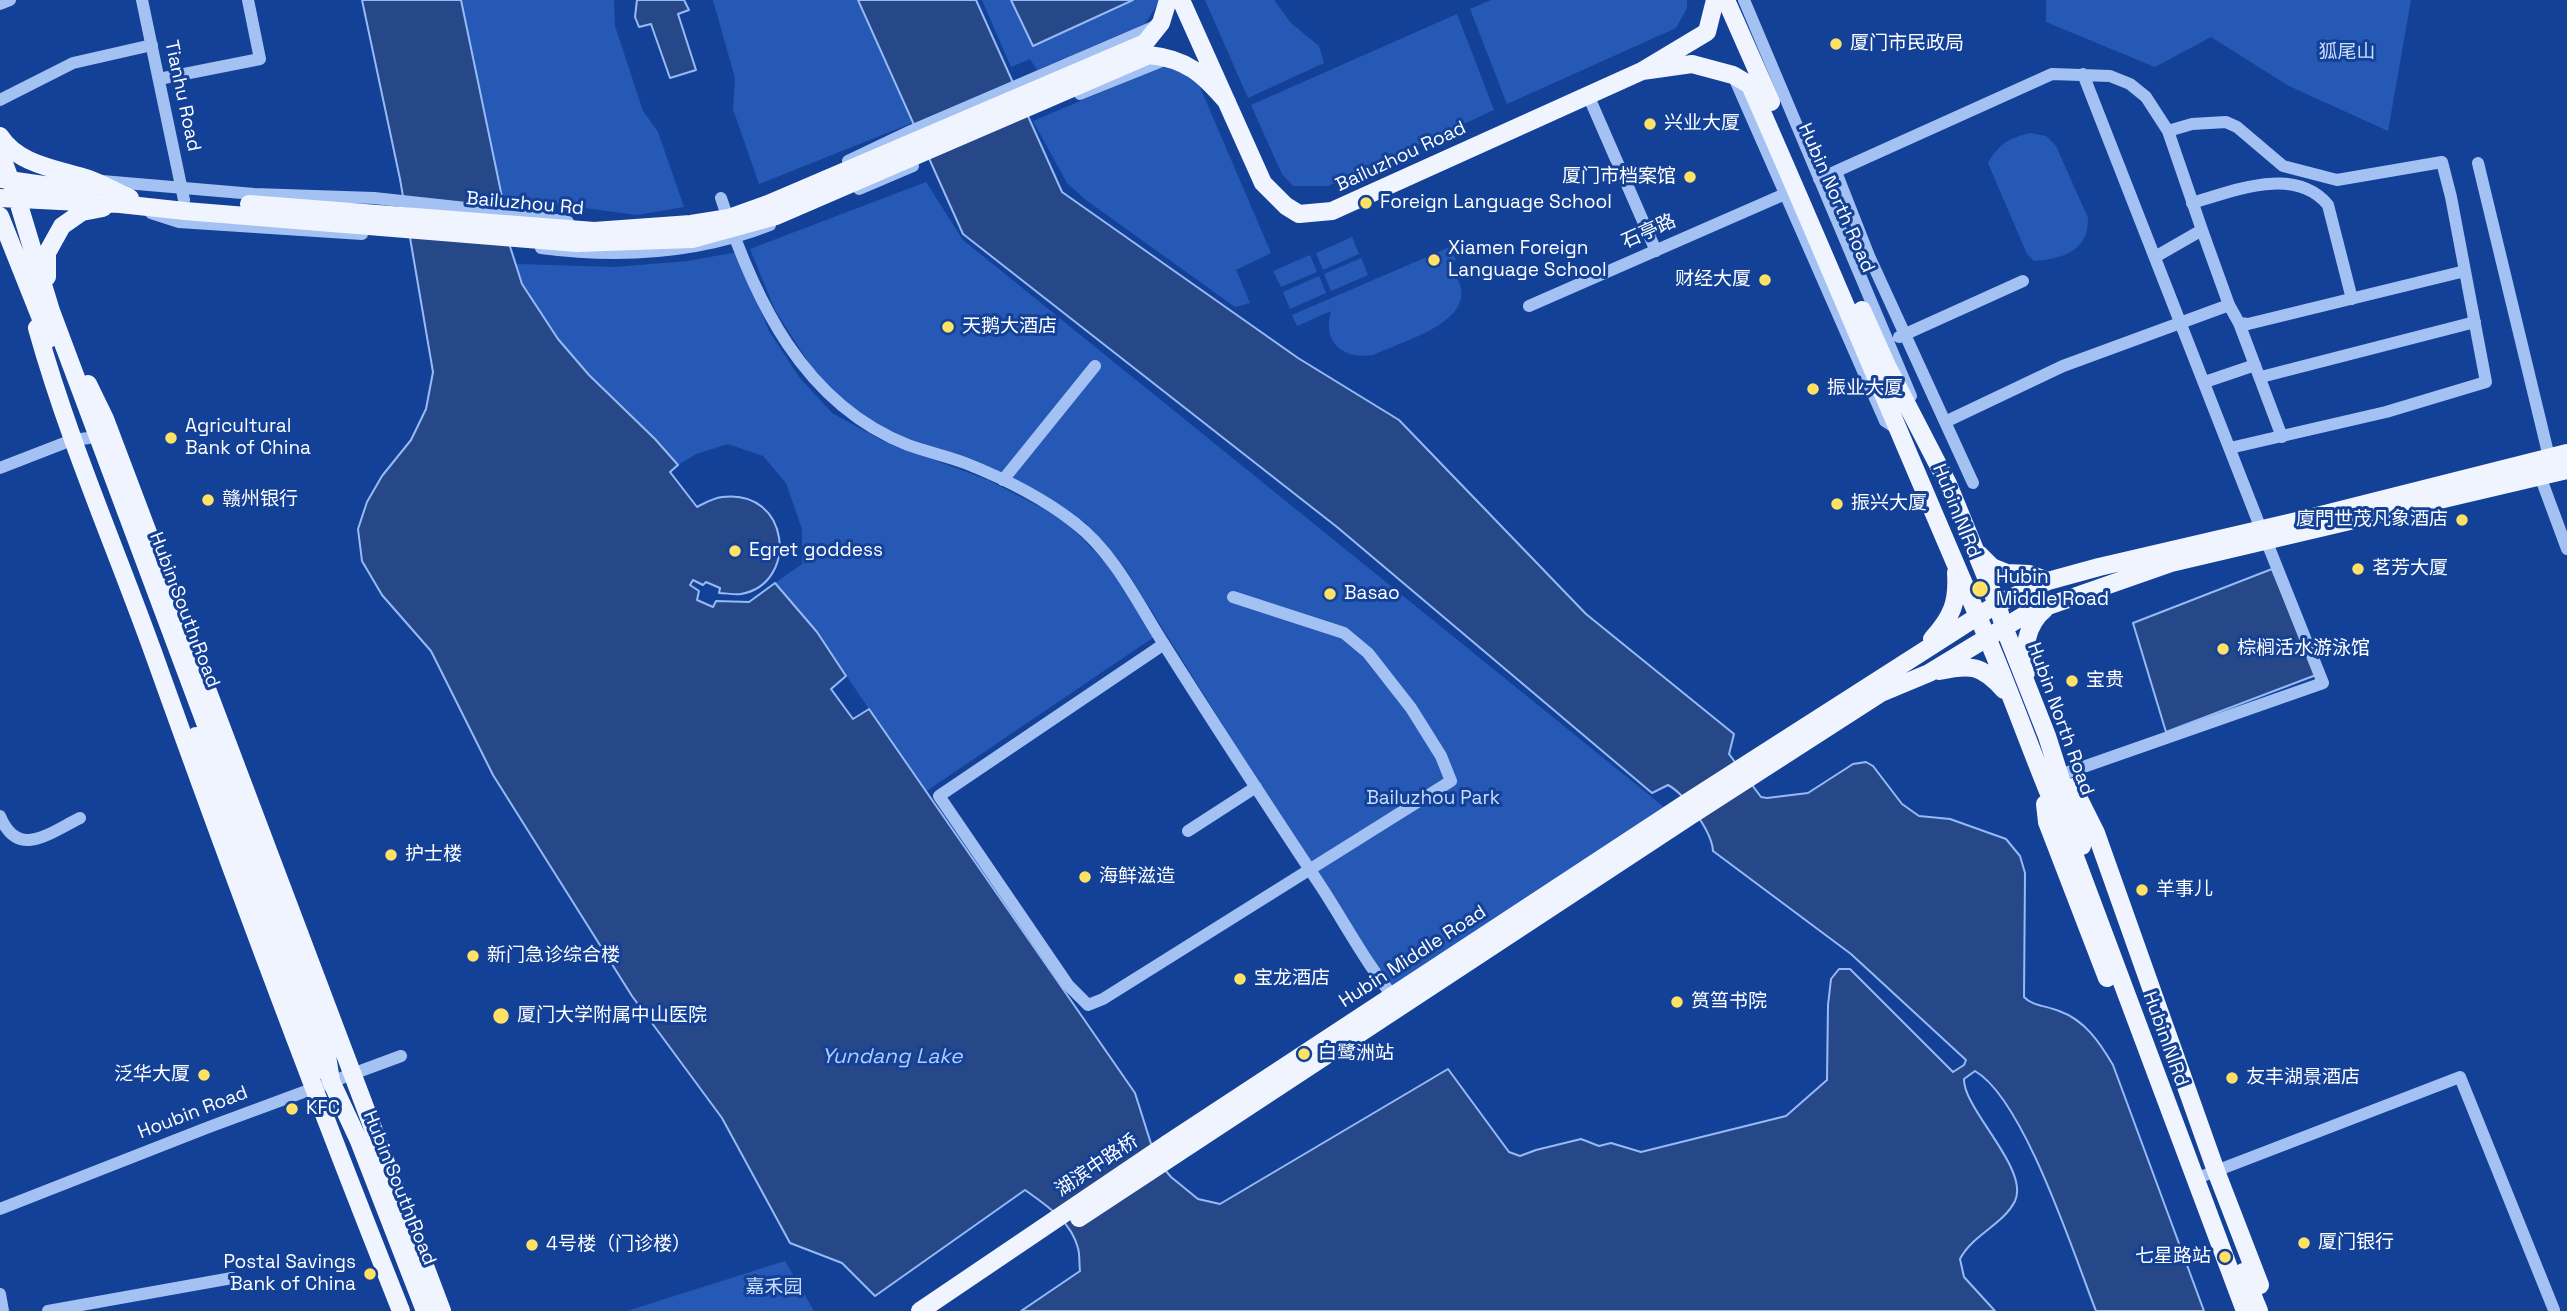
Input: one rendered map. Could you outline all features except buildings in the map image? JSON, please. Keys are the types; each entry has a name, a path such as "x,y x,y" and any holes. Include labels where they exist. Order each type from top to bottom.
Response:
{"main road":[{"path":"1026,100 1145,43 1161,23 1168,0"},
{"name":"Bailuzhou Road","path":"1181,0 1263,183 1299,214 1332,211 1642,71"},
{"name":"Hubin North Road","path":"1726,0 1887,366 1948,484 1997,604 2047,736 2085,858 2259,1311"},
{"path":"1642,71 1707,32 1711,5"},
{"name":"Bailuzhou Road","path":"1026,100 1149,55 1171,57 1205,77 1227,102"},
{"path":"1642,71 1692,64 1733,75"},
{"name":"Hubin N Rd","path":"1733,75 1750,85 1901,431 1955,566 1987,637 2043,783 2206,1175 2245,1311"},
{"name":"Bailuzhou Rd","path":"9,198 125,201 183,193 377,218 516,230 577,243 692,239 731,225 776,216 919,146 1026,100"},
{"path":"0,136 6,146 24,159 93,180 125,201"},
{"name":"Hubin South Road","path":"0,152 9,198 325,1043 331,1081 347,1142 413,1311"},
{"name":"Bailuzhou Rd","path":"5,179 185,211 377,218"},
{"path":"125,201 82,212 62,226 47,253 51,311 106,419 443,1311"},
{"path":"0,216 80,439 111,537 313,1088 401,1311"},
{"path":"0,239 19,267"},
{"name":"Hubin South Road","path":"80,439 167,660 317,1059 331,1081 359,1141 425,1311"},
{"path":"1750,769 1881,693 1929,673 2028,613 2171,563 2264,535 2567,453"},
{"path":"1750,769 1997,604 2048,581 2567,470"},
{"path":"1975,550 1992,567 2007,573 2029,574 2048,581"},
{"path":"1917,655 1950,618 1957,589 1955,566"},
{"path":"2026,683 2027,639 2033,619 2049,606"},
{"path":"1929,673 1976,667 1990,674 2010,696"},
{"path":"2047,736 2096,834 2206,1175 2270,1311"},
{"name":"Hubin Middle Road","path":"1170,1149 1750,769"},
{"path":"2043,783 2047,822 2233,1311"},
{"name":"湖滨中路桥","path":"1054,1227 1170,1149"},
{"path":"920,1311 1054,1227"},
{"path":"939,1311 1054,1227"}],"street":[{"path":"0,4 10,0"},
{"name":"Tianhu Road","path":"142,0 183,193"},
{"path":"159,79 260,59 248,0"},
{"path":"1744,0 1948,484"},
{"path":"0,100 73,63 152,45"},
{"path":"1819,179 2052,74 2110,76 2130,84 2146,96 2168,131 2230,305 2283,437"},
{"path":"2066,774 2323,683 2083,74"},
{"path":"1733,75 1885,421 1901,431"},
{"path":"1588,95 1656,251"},
{"name":"Bailuzhou Rd","path":"377,218 516,230 587,225 731,225 777,195 919,146 1026,100"},
{"path":"2168,131 2192,124 2226,122 2237,127 2283,166 2337,180 2442,162 2451,197 2486,382 2386,412 2230,448"},
{"path":"2478,163 2549,457 2540,476 2567,549"},
{"path":"1836,172 1869,256 1973,483"},
{"name":"Bailuzhou Rd","path":"93,180 183,193"},
{"path":"2192,203 2274,183 2302,187 2320,195 2328,205 2352,299"},
{"name":"石亭路","path":"1529,306 1785,194"},
{"path":"721,198 758,291 785,343 836,403 858,419 908,445 964,463 1003,480 1077,523 1116,566 1164,645 1396,1001"},
{"path":"2155,257 2202,230"},
{"path":"2239,323 2248,324 2465,271"},
{"path":"1888,342 2023,281"},
{"path":"1945,422 2063,366 2230,305"},
{"path":"2205,382 2475,321"},
{"path":"1003,480 1095,366"},
{"path":"0,468 80,439"},
{"path":"1164,645 939,796 1068,985 1087,1005 1103,999 1451,780 1441,756 1411,708 1374,661 1344,633 1233,597"},
{"path":"1188,831 1256,787"},
{"path":"0,816 5,829 17,840 30,841 80,818"},
{"name":"Houbin Road","path":"0,1209 401,1056"},
{"path":"2206,1175 2460,1077 2558,1309"},
{"path":"48,1311 232,1278"},
{"path":"0,1294 4,1311"}],"green space":[{"path":"461,0 614,0 615,26 643,111 658,132 684,207 637,215 502,197"},
{"path":"713,0 857,0 912,123 759,184 733,109 735,78"},
{"path":"982,0 1160,0 1145,24 1037,70 1030,59 1011,67"},
{"path":"1205,0 1274,0 1291,23 1319,46 1324,63 1248,98"},
{"path":"1491,0 1687,0 1687,8 1676,28 1507,104 1470,9"},
{"name":"狐尾山","path":"2046,0 2411,0 2388,131 2289,86 2211,37 2155,67 2046,22"},
{"path":"1457,14 1494,110 1328,186 1293,186 1282,174 1251,105"},
{"path":"1161,67 1183,71 1199,85 1271,253 1236,270 1250,303 1235,307 1086,200 1067,183 1033,121"},
{"path":"2030,133 2046,136 2056,146 2088,218 2087,229 2079,246 2064,255 2034,261 2027,254 1988,163 2005,143"},
{"name":"Bailuzhou Park","path":"926,182 963,240 1664,807 1392,996 1123,565 1085,522 1014,487 908,445 858,419 810,365 775,310 750,249"},
{"path":"1352,237 1359,254 1323,270 1316,253"},
{"path":"1450,247 1456,260 1447,265 1459,283 1461,298 1454,312 1425,333 1373,355 1362,356 1344,351 1332,339 1329,331 1331,311 1297,326 1292,315"},
{"path":"737,252 769,331 799,377 832,413 883,441 988,480 1063,519 1111,568 1154,637 925,792 817,632 775,583 802,564 802,529 786,483 763,456 728,444 696,454 678,465 563,346 527,292 516,264 615,267 688,261"},
{"path":"1310,255 1317,272 1281,287 1273,271"},
{"path":"1361,258 1368,275 1331,291 1324,274"},
{"path":"1319,276 1326,293 1290,309 1283,292"},
{"name":"嘉禾园","path":"785,1261 814,1311 627,1311"}],"water":[{"name":"Yundang Lake","path":"362,0 461,0 502,197 506,234 522,284 558,339 589,375 678,465 670,472 697,507 722,497 745,498 762,507 774,521 779,538 779,557 772,573 760,587 741,594 719,593 720,588 693,580 690,585 699,591 697,600 713,607 716,601 749,602 775,583 817,632 846,676 831,689 853,719 869,709 1135,1093 1160,1164 1171,1177 1198,1199 1220,1204 1448,1069 1509,1152 1520,1156 1581,1139 1599,1146 1611,1143 1641,1152 1786,1116 1827,1080 1828,1005 1831,979 1839,969 1850,969 1953,1072 1964,1065 1966,1060 1851,954 1713,851 1703,824 1675,790 1668,785 1652,793 1337,527 963,234 858,0 976,0 1062,192 1298,358 1399,420 1586,614 1734,734 1729,754 1761,797 1808,793 1853,764 1866,762 1873,766 1902,804 1919,816 1950,819 2006,839 2020,856 2025,873 2024,997 2077,1020 2097,1041 2113,1065 2204,1311 2096,1311 2046,1180 2029,1144 1993,1087 1975,1071 1964,1079 1967,1092 2005,1156 2017,1188 2015,1201 2010,1209 1972,1243 1960,1259 1964,1277 1995,1311 1021,1311 1080,1271 1078,1248 1070,1230 1057,1214 1025,1190 875,1296 842,1263 790,1243 722,1118 632,996 493,775 431,651 382,595 362,561 358,529 367,502 382,476 411,440 426,409 433,372 400,179"},
{"path":"637,0 684,0 689,10 678,14 696,70 670,78 651,24 639,27 635,17"},
{"path":"1011,0 1133,0 1033,46"},
{"name":"棕榈活水游泳馆","path":"2272,569 2316,675 2166,732 2133,623"}],"place":[{"name":"厦门市民政局","path":"1836,44"},
{"name":"兴业大厦","path":"1650,124"},
{"name":"厦门市档案馆","path":"1690,177"},
{"name":"Foreign Language School","path":"1366,203"},
{"name":"Xiamen Foreign Language School","path":"1434,260"},
{"name":"财经大厦","path":"1765,280"},
{"name":"天鹅大酒店","path":"948,327"},
{"name":"振业大厦","path":"1813,389"},
{"name":"Agricultural Bank of China","path":"171,438"},
{"name":"赣州银行","path":"208,500"},
{"name":"振兴大厦","path":"1837,504"},
{"name":"廈門世茂凡象酒店","path":"2462,520"},
{"name":"Egret goddess","path":"735,551"},
{"name":"茗芳大厦","path":"2358,569"},
{"name":"Hubin Middle Road","path":"1980,589"},
{"name":"Basao","path":"1330,594"},
{"name":"棕榈活水游泳馆","path":"2223,649"},
{"name":"宝贵","path":"2072,681"},
{"name":"护士楼","path":"391,855"},
{"name":"海鲜滋造","path":"1085,877"},
{"name":"羊事儿","path":"2142,890"},
{"name":"新门急诊综合楼","path":"473,956"},
{"name":"宝龙酒店","path":"1240,979"},
{"name":"筼筜书院","path":"1677,1002"},
{"name":"厦门大学附属中山医院","path":"501,1016"},
{"name":"白鹭洲站","path":"1304,1054"},
{"name":"泛华大厦","path":"204,1075"},
{"name":"友丰湖景酒店","path":"2232,1078"},
{"name":"KFC","path":"292,1109"},
{"name":"厦门银行","path":"2304,1243"},
{"name":"4号楼（门诊楼）","path":"532,1245"},
{"name":"七星路站","path":"2225,1257"},
{"name":"Postal Savings Bank of China","path":"370,1274"}]}
